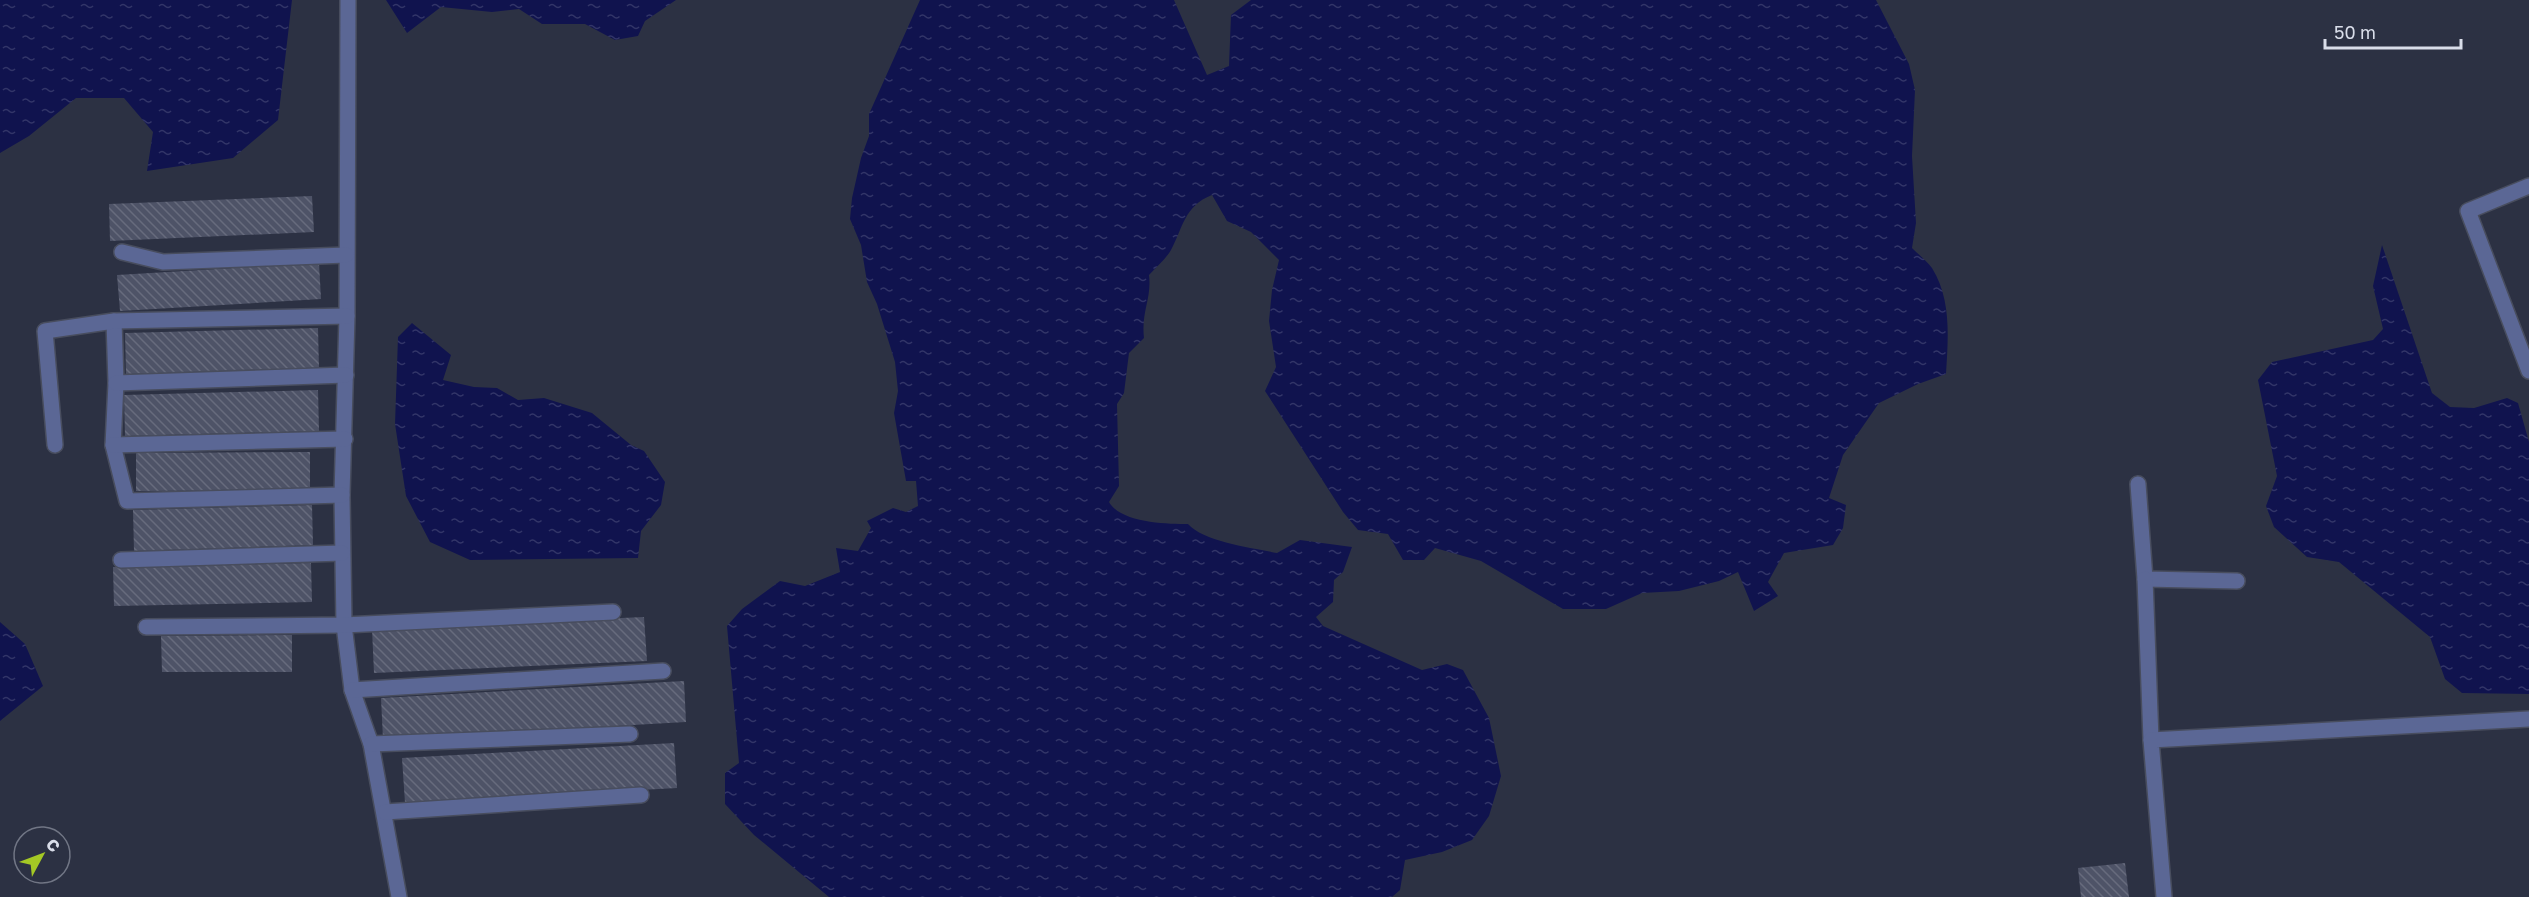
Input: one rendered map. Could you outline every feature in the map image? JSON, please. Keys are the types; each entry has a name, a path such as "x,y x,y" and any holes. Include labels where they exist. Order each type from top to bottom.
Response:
{"street":[{"path":"348,0 347,316 342,495 344,626 352,690 371,744 399,897"},
{"path":"2529,186 2468,211 2529,371"},
{"path":"122,252 163,262 346,255"},
{"path":"55,445 45,331 114,321 347,316"},
{"path":"114,321 116,383 113,445 127,501 342,495"},
{"path":"116,383 346,375"},
{"path":"113,445 345,439"},
{"path":"2138,484 2145,579 2151,740 2164,897"},
{"path":"121,560 342,553"},
{"path":"2145,579 2237,581"},
{"path":"146,627 344,626 613,612"},
{"path":"352,690 663,671"},
{"path":"2151,740 2529,719"},
{"path":"371,744 630,734"},
{"path":"385,812 641,795"}],"water":[{"path":"0,0 292,0 278,120 233,158 147,171 153,132 124,98 76,98 29,136 0,153"},
{"path":"386,0 676,0 645,21 638,36 615,40 585,24 542,24 519,9 492,12 441,7 407,33"},
{"path":"920,0 1174,0 1207,75 1229,66 1231,15 1251,0 1876,0 1909,64 1915,90 1912,156 1916,223 1912,248 1932,268 1943,293 1947,320 1946,374 1918,384 1879,403 1843,455 1829,498 1846,505 1843,528 1833,545 1784,553 1768,582 1778,596 1754,611 1738,572 1719,581 1679,591 1642,593 1606,609 1563,609 1481,561 1435,548 1424,560 1403,560 1388,534 1358,530 1343,512 1265,391 1276,367 1269,321 1272,290 1279,260 1251,232 1227,221 1212,195 1195,205 1190,211 1169,253 1149,275 1144,338 1129,353 1124,393 1117,404 1119,486 1109,502 1115,509 1134,518 1157,523 1188,524 1195,530 1217,540 1277,553 1300,540 1352,547 1343,572 1334,580 1333,602 1316,617 1323,626 1422,670 1447,664 1463,670 1489,718 1501,776 1489,816 1472,840 1442,852 1405,860 1400,890 1392,897 829,897 754,835 725,804 725,773 739,763 727,626 742,609 780,581 805,586 840,572 836,548 858,551 871,528 867,521 893,508 906,512 918,506 916,481 906,481 894,413 898,391 895,362 877,304 867,282 861,245 850,219 861,158 869,136 869,114"},
{"path":"2382,245 2432,393 2450,407 2474,408 2507,398 2518,403 2529,442 2529,694 2462,693 2445,679 2430,637 2339,562 2307,557 2274,527 2266,506 2277,476 2258,380 2272,362 2373,340 2383,329 2373,286"},
{"path":"412,323 451,355 443,380 474,387 497,388 518,400 544,398 592,413 631,445 644,451 665,482 661,505 641,531 638,558 470,560 430,542 406,496 395,424 398,337"},
{"path":"0,622 25,644 43,686 0,721"}],"building":[{"path":"312,196 314,232 110,241 109,204"},
{"path":"319,263 321,299 120,311 117,275"},
{"path":"318,328 319,369 126,374 125,333"},
{"path":"318,390 319,431 125,436 124,395"},
{"path":"310,452 310,490 136,491 136,453"},
{"path":"312,505 313,545 134,551 133,510"},
{"path":"311,563 312,602 114,606 113,567"},
{"path":"644,617 647,661 374,673 372,629"},
{"path":"292,635 292,672 162,672 161,636"},
{"path":"684,681 686,722 383,739 381,698"},
{"path":"674,743 677,788 405,803 402,758"},
{"path":"2125,863 2129,897 2081,897 2078,868"}]}
